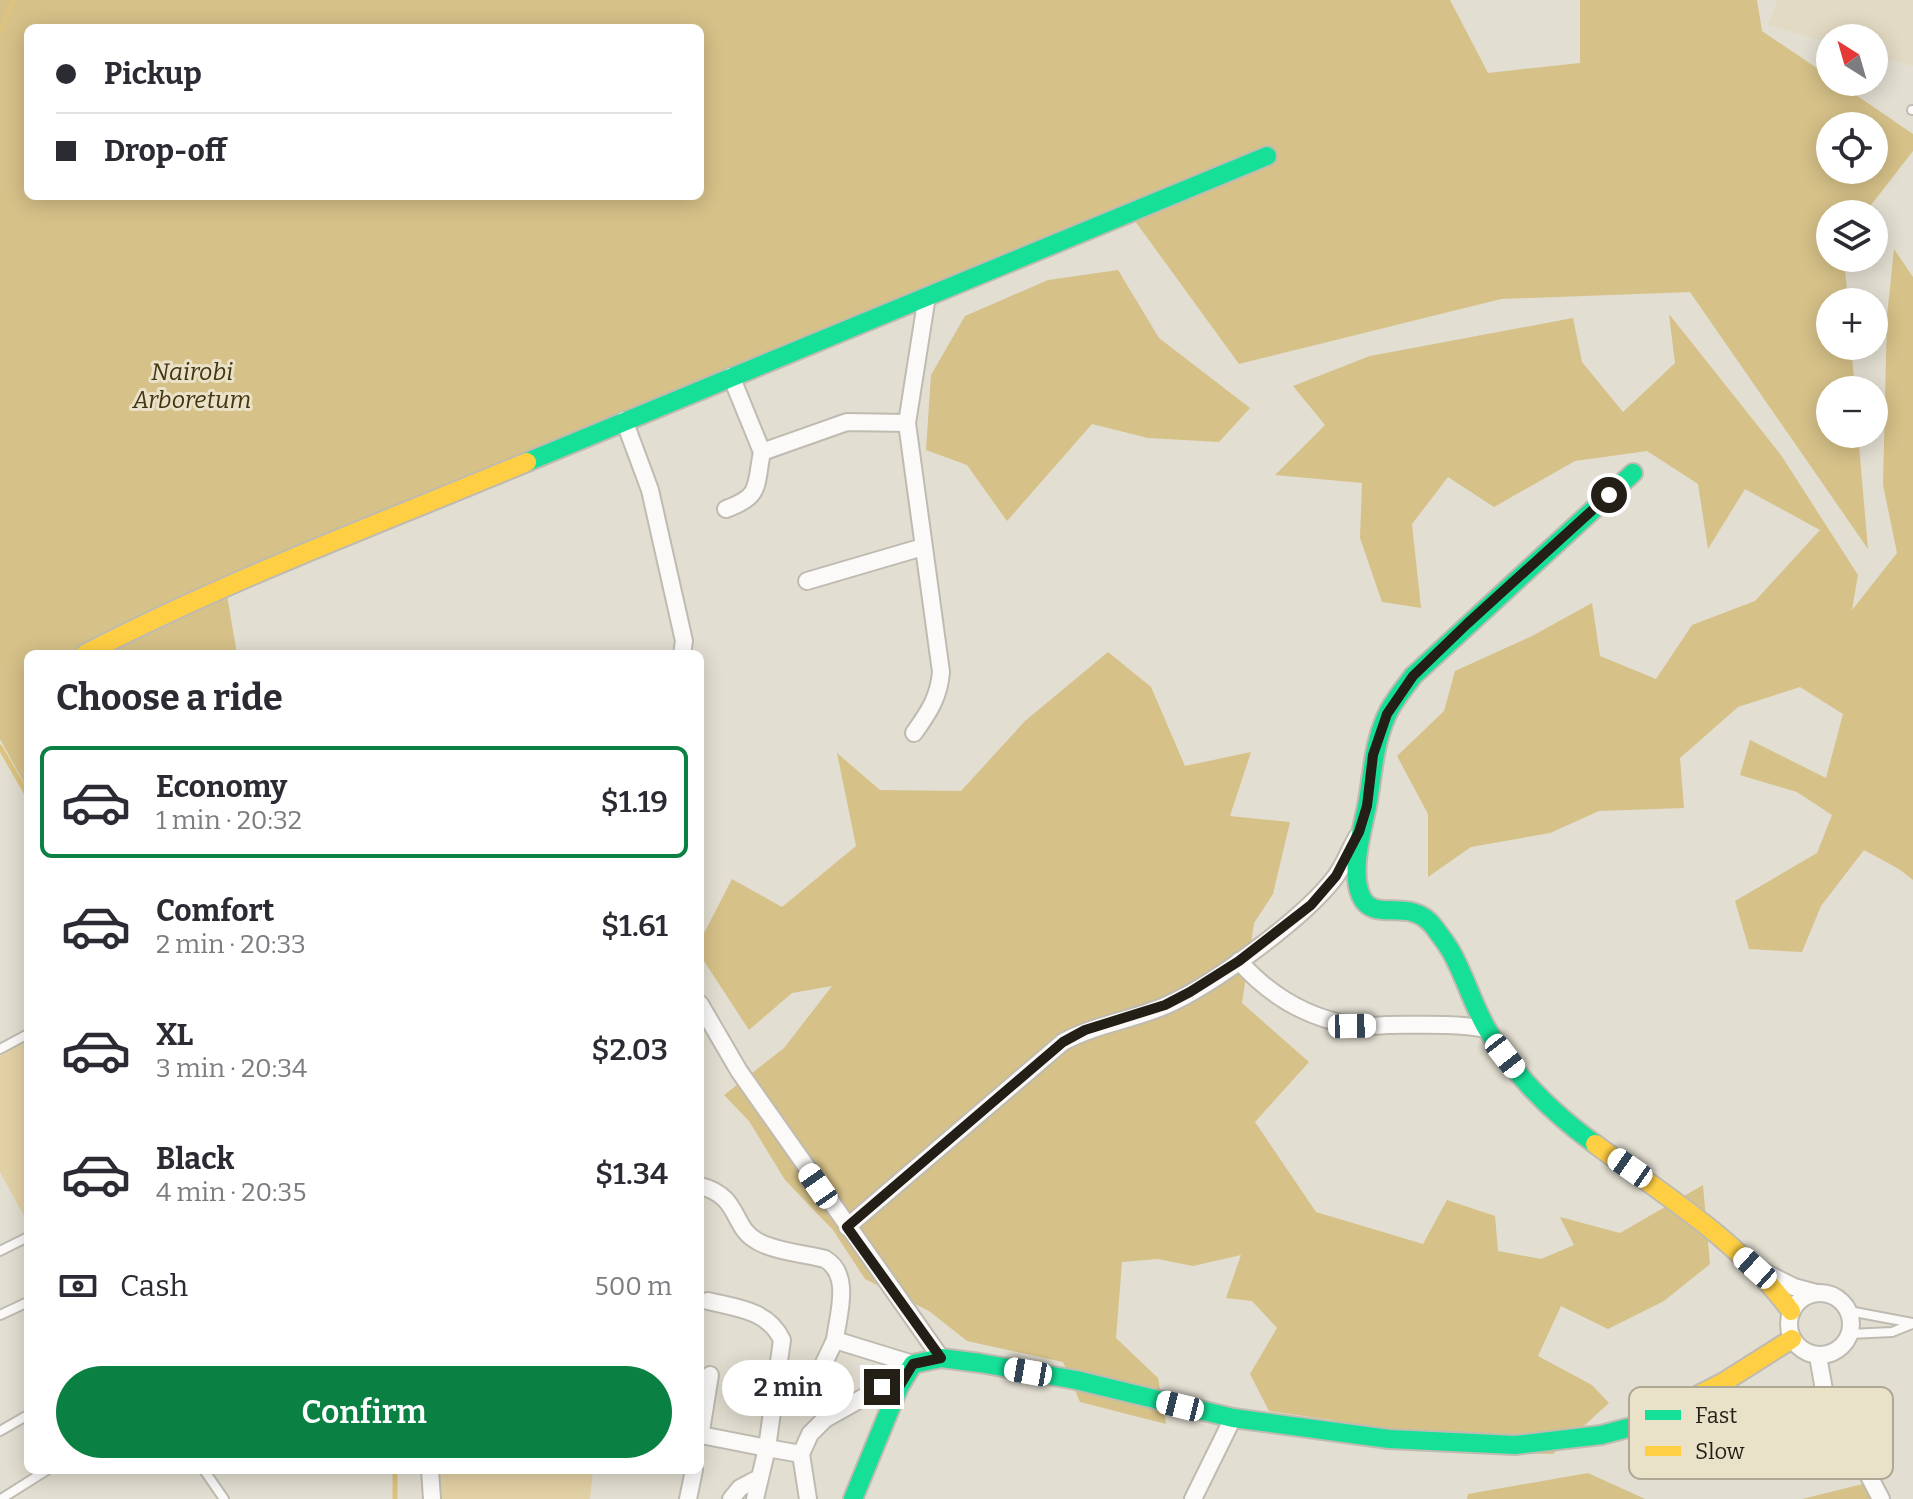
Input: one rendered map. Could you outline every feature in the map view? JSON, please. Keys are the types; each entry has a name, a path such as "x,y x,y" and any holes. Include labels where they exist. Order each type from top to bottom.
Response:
{"street":[{"path":"93,650 169,611 1267,156"},
{"path":"914,733 933,707 940,691 941,672 907,423 927,296"},
{"path":"726,509 748,501 753,494 762,452 731,376"},
{"path":"624,420 650,490 684,641 683,650"},
{"path":"762,452 847,422 907,423"},
{"path":"847,1227 1063,1042 1085,1030 1165,1005 1239,961 1311,905 1336,876 1359,832 1367,806 1373,755 1387,714 1413,676 1633,473"},
{"path":"807,581 923,547"},
{"path":"1359,832 1358,882 1361,896 1368,905 1379,910 1415,911 1425,915 1453,954 1487,1029 1533,1092 1570,1126 1718,1234 1770,1282 1791,1311"},
{"path":"1239,961 1275,995 1308,1013 1352,1026 1462,1025 1487,1029"},
{"path":"704,1011 739,1071 941,1358"},
{"path":"704,1188 721,1194 749,1235 759,1243 825,1259 834,1264 842,1277 835,1340 814,1384"},
{"path":"1755,1268 1794,1287 1840,1299 1849,1311 1850,1334 1838,1350 1818,1356 1799,1348 1792,1339 1789,1321 1791,1311 1806,1296 1816,1293"},
{"path":"708,1301 755,1312 776,1328 782,1340 767,1448 755,1499"},
{"path":"1714,1387 1792,1339"},
{"path":"835,1340 913,1364 941,1358 1076,1380 1233,1418 1389,1439 1515,1445 1629,1429"},
{"path":"1818,1356 1823,1387"},
{"path":"853,1499 899,1387 913,1364"},
{"path":"704,1412 710,1375"},
{"path":"808,1499 801,1454 810,1434 825,1419 882,1387 899,1387"},
{"path":"1193,1499 1233,1418"},
{"path":"704,1437 801,1454"},
{"path":"430,1474 432,1499"},
{"path":"688,1499 693,1474"},
{"path":"731,1499 740,1488 759,1478"},
{"path":"1871,1479 1881,1499"}],"lane":[{"path":"0,1049 24,1036"},
{"path":"0,1251 24,1239"},
{"path":"0,1315 24,1304"},
{"path":"1849,1311 1913,1323"},
{"path":"1850,1334 1892,1332 1913,1323"},
{"path":"0,1431 24,1417"},
{"path":"1,1499 41,1474"},
{"path":"207,1474 224,1499"}],"shaded area":[{"path":"1778,0 1913,0 1913,66 1888,59 1888,24 1816,24 1816,39 1768,25"},
{"path":"24,1041 24,1216 0,1172 0,1056"},
{"path":"438,1474 593,1474 590,1499 438,1499"}],"green space":[{"name":"Nairobi Arboretum","path":"0,0 1450,0 1488,73 1580,63 1580,0 1757,0 1762,31 1816,68 1816,96 1857,96 1881,112 1816,112 1816,184 1887,184 1875,200 1816,200 1816,272 1845,272 1847,288 1816,288 1816,360 1852,360 1854,376 1816,376 1816,448 1859,448 1868,549 1690,292 1501,299 1239,364 1135,221 224,578 236,650 24,650 24,783 0,739"},
{"name":"Nairobi Arboretum","path":"1888,117 1913,134 1913,151 1888,183"},
{"path":"1894,249 1913,277 1913,880 1864,850 1821,906 1802,952 1749,949 1735,901 1817,853 1832,815 1797,792 1740,775 1750,740 1826,778 1843,714 1800,687 1738,707 1680,758 1684,808 1599,811 1550,833 1471,847 1428,877 1428,814 1397,756 1444,711 1455,671 1532,636 1592,603 1600,656 1656,679 1692,625 1755,601 1820,530 1745,489 1708,549 1698,484 1647,451 1575,461 1494,507 1448,477 1412,524 1421,608 1382,602 1360,538 1362,483 1275,475 1325,425 1293,386 1370,356 1573,318 1582,362 1623,412 1675,363 1669,314 1781,455 1858,575 1852,610 1897,553 1883,485 1884,448 1888,448 1888,376 1886,376"},
{"path":"1118,270 1159,338 1250,408 1219,442 1148,438 1092,424 1007,521 967,465 926,450 931,375 965,316 1048,280"},
{"path":"1108,652 1151,687 1185,766 1251,752 1230,816 1290,822 1273,894 1254,923 1242,1003 1309,1062 1255,1122 1316,1212 1423,1244 1447,1200 1495,1216 1498,1251 1541,1259 1574,1245 1560,1217 1620,1233 1703,1185 1710,1264 1664,1301 1608,1329 1561,1306 1538,1356 1592,1385 1609,1403 1553,1454 1408,1450 1332,1420 1269,1411 1250,1374 1277,1328 1252,1301 1226,1298 1241,1255 1193,1266 1158,1259 1122,1262 1116,1338 1158,1378 1166,1424 1080,1402 1063,1362 967,1341 929,1311 865,1279 833,1230 785,1180 749,1121 724,1095 784,1048 832,986 792,993 749,1030 704,961 704,933 732,879 782,907 856,846 837,753 880,790 961,791 1025,721"},
{"path":"1588,1473 1645,1499 1467,1499 1468,1494"},
{"path":"1867,1483 1875,1499 1802,1499"}],"waterway":[{"path":"0,32 14,0"},
{"path":"0,747 24,789"},
{"path":"395,1474 395,1499"}],"traffic: fast":[{"path":"527,462 1267,156"},
{"path":"1595,1144 1549,1106 1509,1062 1487,1029 1452,953 1434,927 1414,913 1375,909 1367,904 1358,886 1357,863 1378,739 1398,696 1413,676 1633,473"},
{"path":"853,1499 899,1387 913,1364 941,1358 1076,1380 1233,1418 1389,1439 1515,1445 1601,1435 1629,1428"}],"traffic: slow":[{"path":"93,650 248,577 527,462"},
{"path":"1595,1144 1725,1241 1771,1286 1791,1311"},
{"path":"1714,1387 1792,1339"}],"route":[{"path":"882,1387 899,1387 913,1364 941,1358 847,1227 1063,1042 1085,1030 1165,1005 1190,992 1239,961 1311,905 1336,876 1359,832 1367,806 1373,755 1387,714 1413,676 1609,495"}]}
